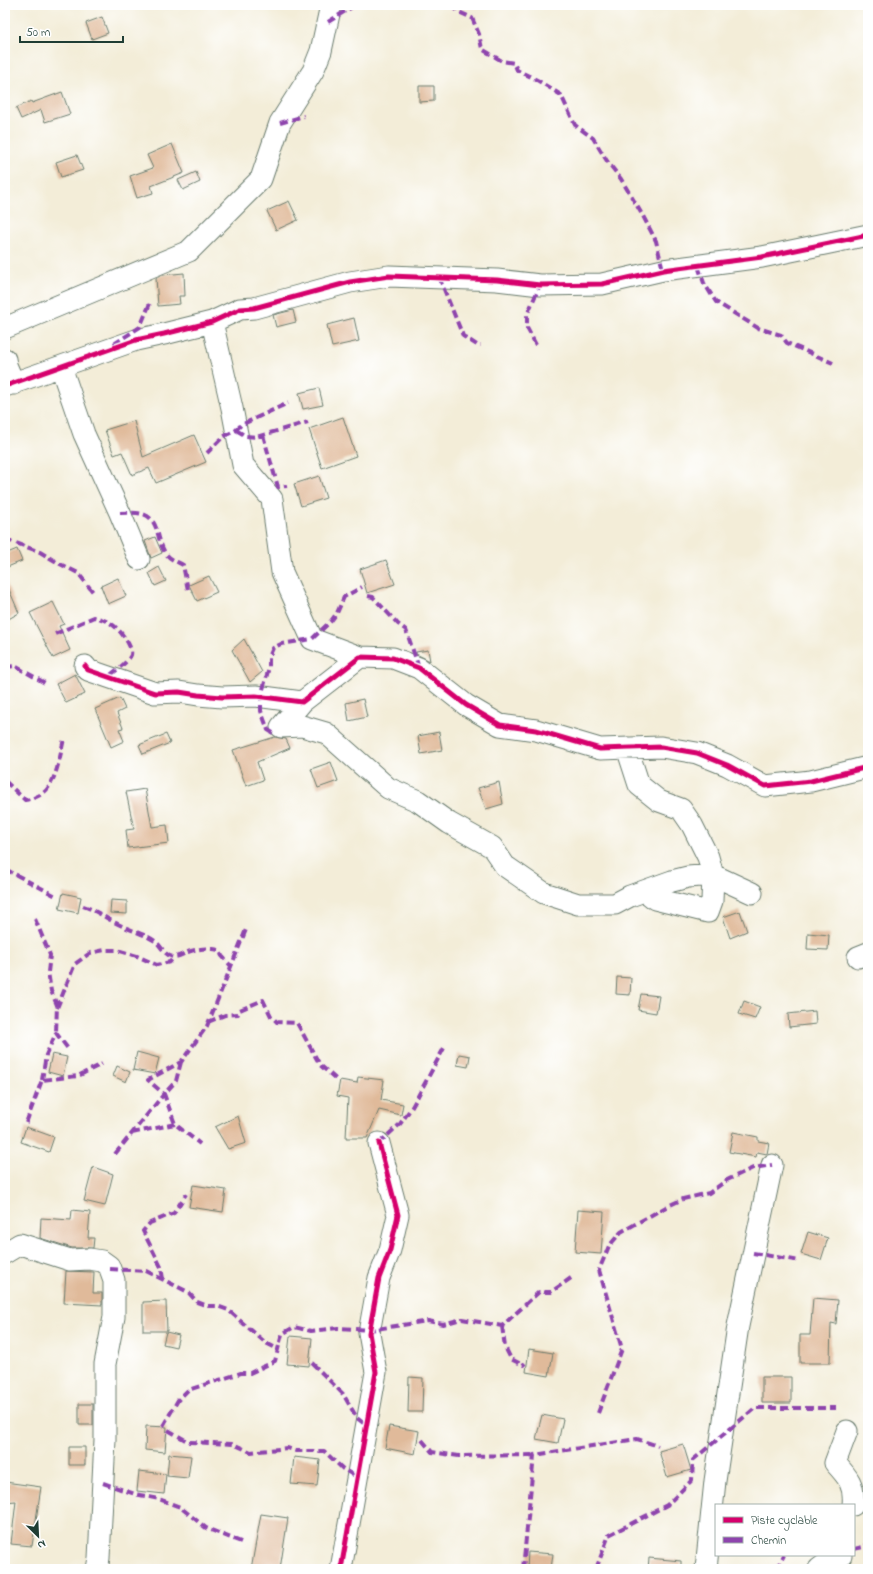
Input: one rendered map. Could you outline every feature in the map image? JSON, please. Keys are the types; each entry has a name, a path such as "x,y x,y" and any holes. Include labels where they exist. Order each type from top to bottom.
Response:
{"street":[{"path":"5,328 189,251 261,179 280,123 313,71 321,51 331,5"},
{"path":"7,372 61,367 136,340 212,322 240,310 254,308 350,282 389,276 497,280 540,285 602,284 663,270 762,257 868,235"},
{"path":"212,322 232,408 243,465 272,499 282,572 312,639 360,657 393,658 419,668 466,705 500,725 536,730 600,748 661,747 697,753 727,765 765,786 811,782 868,767"},
{"path":"61,367 84,434 139,558"},
{"path":"360,657 302,702 281,727 302,726 326,733 388,788 418,801 449,822 492,847 506,866 544,893 578,904 615,904 630,896 672,881 688,877 713,875 752,893"},
{"path":"85,666 88,670 155,693 179,692 198,695 256,696 302,702"},
{"path":"627,748 639,785 659,801 682,809 708,857 713,875 712,901 708,912 655,899 645,891"},
{"path":"341,1569 376,1372 369,1334 379,1278 390,1250 398,1215 379,1143"},
{"path":"706,1569 716,1473 738,1326 772,1165"},
{"path":"5,1253 20,1244 70,1260 89,1259 102,1261 109,1266 114,1280 114,1317 105,1364 105,1440 99,1558 97,1569"},
{"path":"847,1431 835,1463 849,1478 854,1495 853,1504"},
{"path":"819,1569 831,1560 842,1560"}],"building":[{"path":"102,17 108,33 92,39 86,23"},
{"path":"419,86 434,86 434,101 419,102"},
{"path":"62,92 70,114 45,122 41,110 21,119 16,108 31,101 32,103"},
{"path":"172,144 184,173 151,186 153,193 137,198 130,176 153,168 147,155"},
{"path":"77,155 83,170 61,177 56,162"},
{"path":"196,172 200,182 183,190 178,180"},
{"path":"289,201 298,220 276,230 267,211"},
{"path":"184,273 185,296 179,296 180,304 158,306 156,278 163,275"},
{"path":"293,310 296,322 276,327 273,315"},
{"path":"354,318 359,341 332,347 327,325"},
{"path":"319,388 323,405 303,409 299,393"},
{"path":"343,417 356,456 322,468 309,429"},
{"path":"134,421 143,457 194,435 206,462 156,483 149,468 132,475 122,452 114,455 105,430"},
{"path":"319,476 326,498 301,506 294,484"},
{"path":"155,537 162,553 151,558 145,541"},
{"path":"17,549 22,561 5,568 5,554"},
{"path":"386,560 395,584 367,593 360,569"},
{"path":"159,567 166,581 155,586 149,573"},
{"path":"209,576 217,592 197,601 189,585"},
{"path":"118,578 126,596 108,604 101,586"},
{"path":"5,580 19,613 5,621"},
{"path":"53,602 64,624 59,626 70,650 53,658 30,613"},
{"path":"244,639 262,672 250,682 232,650"},
{"path":"428,650 430,661 416,654 416,652"},
{"path":"75,674 85,694 66,703 56,684"},
{"path":"120,698 125,709 117,713 123,728 119,729 124,741 111,747 95,709"},
{"path":"363,699 367,717 349,721 346,703"},
{"path":"439,732 442,750 421,754 418,736"},
{"path":"166,734 170,743 143,754 139,745"},
{"path":"275,737 286,739 290,748 257,762 263,780 246,786 233,750"},
{"path":"331,762 338,781 318,788 311,769"},
{"path":"499,782 503,804 486,809 478,788"},
{"path":"145,789 152,827 167,825 169,843 128,848 126,830 134,829 126,792"},
{"path":"63,893 81,897 78,913 59,909"},
{"path":"111,900 127,901 127,914 110,913"},
{"path":"740,911 747,931 730,938 723,917"},
{"path":"808,933 829,935 828,950 807,949"},
{"path":"617,977 631,978 630,995 616,994"},
{"path":"641,994 659,996 656,1013 638,1010"},
{"path":"744,1001 760,1007 755,1019 739,1014"},
{"path":"815,1011 816,1024 789,1027 788,1014"},
{"path":"137,1052 159,1058 155,1074 133,1070"},
{"path":"52,1054 67,1057 63,1076 48,1072"},
{"path":"459,1054 470,1056 468,1067 457,1065"},
{"path":"117,1066 130,1072 126,1082 113,1076"},
{"path":"358,1077 384,1080 381,1100 403,1104 401,1115 379,1110 367,1138 346,1138 348,1098 337,1096 340,1080 357,1083"},
{"path":"238,1116 246,1143 228,1149 215,1127"},
{"path":"26,1127 54,1137 49,1152 21,1142"},
{"path":"733,1132 758,1137 758,1141 769,1143 767,1154 757,1152 756,1157 729,1152"},
{"path":"93,1167 113,1174 105,1206 84,1201"},
{"path":"193,1185 226,1190 223,1212 189,1207"},
{"path":"72,1210 90,1212 88,1238 94,1238 93,1248 72,1248 40,1238 41,1218 71,1220"},
{"path":"578,1210 604,1212 601,1254 575,1252"},
{"path":"808,1232 828,1238 821,1260 801,1254"},
{"path":"66,1271 94,1272 93,1293 102,1293 102,1305 64,1303"},
{"path":"813,1298 838,1300 836,1324 831,1323 830,1363 800,1363 800,1335 810,1335"},
{"path":"166,1301 167,1331 143,1331 143,1302"},
{"path":"166,1332 179,1335 176,1347 163,1344"},
{"path":"290,1336 312,1338 309,1366 287,1364"},
{"path":"529,1349 553,1353 549,1376 526,1372"},
{"path":"409,1377 423,1378 422,1412 408,1412"},
{"path":"762,1377 791,1377 791,1403 762,1403"},
{"path":"79,1404 93,1404 93,1425 79,1425"},
{"path":"542,1415 563,1419 558,1443 536,1439"},
{"path":"146,1426 167,1427 165,1452 145,1450"},
{"path":"389,1426 419,1431 415,1454 385,1448"},
{"path":"683,1444 691,1470 667,1477 659,1451"},
{"path":"69,1447 85,1447 85,1465 69,1465"},
{"path":"169,1454 191,1456 188,1478 167,1476"},
{"path":"294,1457 320,1460 317,1486 291,1484"},
{"path":"139,1471 166,1474 164,1494 137,1491"},
{"path":"5,1482 41,1487 32,1546 11,1544 16,1501 5,1502"},
{"path":"261,1514 288,1518 280,1569 251,1569"},
{"path":"528,1552 553,1554 551,1569 527,1569"},
{"path":"649,1558 681,1561 681,1569 648,1569"}],"marked path":[{"path":"328,22 355,5"},
{"path":"451,5 459,12 472,18 479,34 482,49 502,61 514,63 517,70 561,95 575,125 593,138 607,161 621,179 643,216 656,241 663,270"},
{"path":"280,123 304,116"},
{"path":"698,266 704,283 716,302 758,328 781,335 787,343 833,363"},
{"path":"439,277 463,336 477,345 481,345"},
{"path":"536,345 527,328 527,315 540,285"},
{"path":"114,344 140,327 151,301"},
{"path":"207,453 223,437 236,430 241,425 288,403"},
{"path":"236,430 246,436 256,437 308,422"},
{"path":"263,435 278,487 287,486"},
{"path":"120,513 142,514 151,519 157,530 163,549 170,558 183,565 188,590"},
{"path":"5,539 40,552 78,573 94,593"},
{"path":"273,733 268,730 261,711 261,697 269,667 269,657 273,648 281,644 312,639 331,621 337,613 344,597 362,587"},
{"path":"368,596 373,597 398,624 406,630 419,668"},
{"path":"55,634 94,617 114,626 128,643 131,649 131,655 121,667 108,677"},
{"path":"5,667 15,666 45,683"},
{"path":"5,781 25,800 40,795 50,785 54,778 64,739"},
{"path":"5,869 58,897"},
{"path":"83,906 111,921 150,938 155,941 168,955 176,957 198,949 215,949 219,950 231,966"},
{"path":"35,919 50,955 48,972 51,991 57,1005 56,1033"},
{"path":"115,1154 164,1094 148,1080 181,1062 207,1026 247,927"},
{"path":"57,1008 75,964 90,953 105,950 117,950 137,956 157,965 170,962 174,957"},
{"path":"208,1022 225,1015 238,1014 240,1010 263,1000 271,1016 277,1022 297,1023 320,1065 338,1081"},
{"path":"42,1080 46,1055 56,1033 69,1050"},
{"path":"379,1143 400,1124 412,1107 444,1048"},
{"path":"181,1062 176,1081 164,1094 175,1124 200,1144"},
{"path":"26,1123 42,1080 78,1076 102,1064"},
{"path":"132,1133 175,1124"},
{"path":"598,1413 622,1349 599,1270 609,1246 621,1232 666,1207 683,1199 709,1193 727,1180 753,1168 772,1165"},
{"path":"163,1279 161,1267 143,1231 150,1223 174,1213 186,1194"},
{"path":"753,1253 800,1261"},
{"path":"110,1269 146,1271 188,1292 197,1302 228,1310 266,1343 278,1349"},
{"path":"163,1426 178,1400 188,1390 241,1373 250,1373 275,1361 282,1334 294,1327 311,1331 338,1328 370,1330 428,1321 443,1324 462,1319 502,1326 539,1292 551,1292 571,1278"},
{"path":"502,1326 505,1347 511,1359 523,1365 525,1363"},
{"path":"312,1363 343,1394 357,1418 367,1426"},
{"path":"596,1569 609,1535 667,1505 692,1480 693,1460 755,1408 836,1408"},
{"path":"168,1430 189,1442 233,1444 251,1452 287,1448 296,1451 324,1451 343,1469 358,1478"},
{"path":"523,1569 534,1455 637,1439 658,1446"},
{"path":"422,1440 432,1452 459,1456 534,1455"},
{"path":"103,1483 135,1494 159,1499 180,1507 206,1528 241,1542"},
{"path":"855,1549 863,1547 868,1542"},
{"path":"777,1569 784,1556"}],"cycle path":[{"path":"5,386 136,340 212,322 240,309 254,308 350,282 389,276 497,280 540,285 602,284 663,270 762,257 868,235"},
{"path":"85,666 88,670 155,693 179,692 222,697 256,696 302,702 360,657 393,658 419,668 466,705 500,725 536,730 600,749 661,747 697,753 727,765 765,786 811,781 868,767"},
{"path":"341,1569 376,1372 369,1333 379,1278 390,1250 398,1215 379,1143"}]}
